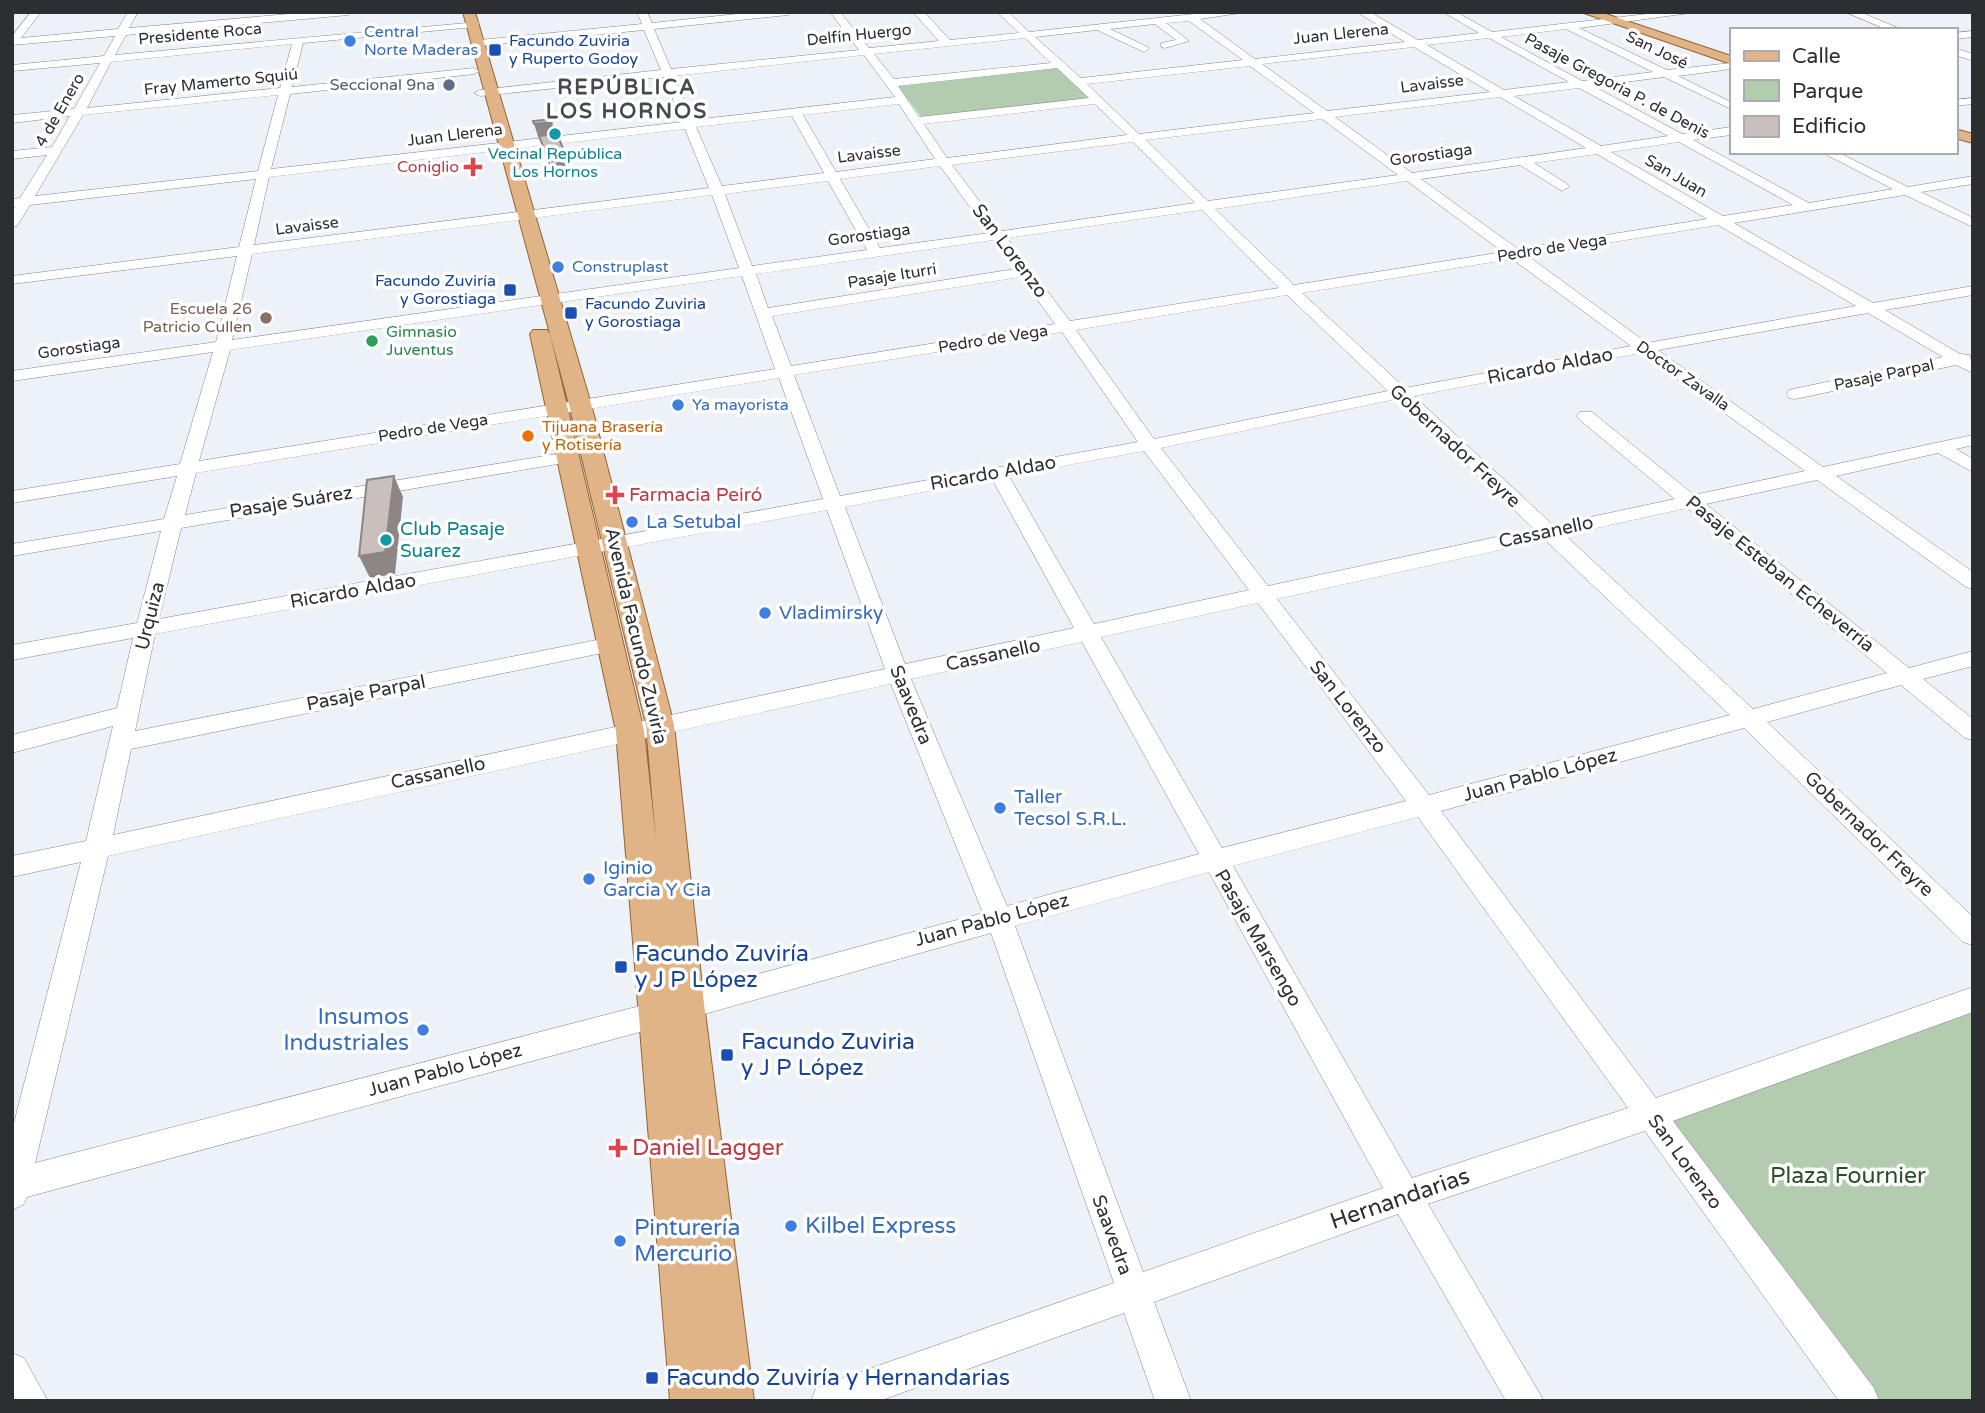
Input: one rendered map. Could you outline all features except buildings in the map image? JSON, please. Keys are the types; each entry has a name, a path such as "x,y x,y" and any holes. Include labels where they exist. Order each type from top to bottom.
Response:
{"main road":[{"path":"1587,12 1630,18 1730,51"},
{"path":"1612,16 1730,60"},
{"name":"Avenida Facundo Zuviría","path":"466,18 480,43 487,92 500,148 569,406 616,543 645,728 671,1010 692,1401"},
{"name":"Avenida Facundo Zuviría","path":"466,18 474,71 487,92"},
{"name":"Avenida Facundo Zuviría","path":"569,406 569,457 612,644 645,728"},
{"name":"Avenida Facundo Zuviría","path":"671,1010 732,1401"}],"street":[{"path":"12,42 36,12"},
{"name":"4 de Enero","path":"12,223 18,203 78,113 133,12"},
{"path":"223,23 228,12"},
{"path":"12,42 348,12"},
{"path":"480,43 645,19 788,12"},
{"name":"San Lorenzo","path":"835,12 867,50 944,163 1066,327 1149,445 1424,806 1861,1401"},
{"path":"918,12 946,43"},
{"name":"Gobernador Freyre","path":"1002,12 1098,100 1201,205 1399,394 1748,718 1973,934"},
{"name":"Delfín Huergo","path":"487,92 1242,12"},
{"name":"San Juan","path":"1362,12 1595,150 1968,361"},
{"name":"Pasaje Gregoria P. de Denis","path":"1448,12 1807,207"},
{"path":"1630,18 1692,12"},
{"path":"1850,12 1893,28"},
{"name":"Juan Llerena","path":"1078,82 1567,26 1612,16"},
{"name":"Presidente Roca","path":"12,68 298,41 466,18"},
{"name":"Doctor Zavalla","path":"1192,18 1644,348 1973,582"},
{"name":"Saavedra","path":"645,19 717,191 898,675 999,918 1173,1401"},
{"path":"1157,21 1184,41 1164,45"},
{"name":"San José","path":"1567,26 1730,106"},
{"path":"1098,27 1144,49"},
{"name":"Urquiza","path":"13,1188 97,849 146,628 223,346 298,41"},
{"name":"Juan Llerena","path":"18,203 796,113 896,91 1058,65"},
{"name":"Lavaisse","path":"12,281 1133,138 1730,66"},
{"name":"Fray Mamerto Squiú","path":"12,119 474,71"},
{"path":"916,121 1098,100"},
{"path":"796,113 875,252"},
{"name":"Gorostiaga","path":"12,376 1730,131"},
{"path":"12,155 55,150"},
{"path":"1831,154 1973,223"},
{"path":"1521,160 1562,187"},
{"name":"Pedro de Vega","path":"12,497 1973,180"},
{"name":"Pasaje Iturri","path":"764,313 1025,272"},
{"name":"Ricardo Aldao","path":"12,653 1149,445 1644,348 1973,290"},
{"name":"Pasaje Parpal","path":"1796,394 1968,361"},
{"name":"Pasaje Esteban Echeverría","path":"1586,416 1973,732"},
{"name":"Cassanello","path":"12,867 1973,440"},
{"path":"1940,447 1973,467"},
{"name":"Pasaje Suárez","path":"12,550 569,457"},
{"name":"Pasaje Marsengo","path":"997,472 1405,1196 1526,1401"},
{"name":"Pasaje Parpal","path":"120,743 612,644"},
{"name":"Juan Pablo López","path":"13,1188 671,1010 999,918 1973,659"},
{"path":"12,744 127,714"},
{"name":"Hernandarias","path":"829,1401 1405,1196 1650,1115 1973,999"},
{"path":"12,1370 30,1401"}],"green space":[{"path":"1059,67 1091,98 922,118 897,85"},
{"name":"Plaza Fournier","path":"1973,999 1973,1401 1861,1401 1650,1115"}],"place":[{"name":"Central Norte Maderas","path":"350,41"},
{"name":"Facundo Zuviria y Ruperto Godoy","path":"495,50"},
{"name":"Seccional 9na","path":"449,85"},
{"name":"Vecinal República Los Hornos","path":"555,134"},
{"name":"Coniglio","path":"473,167"},
{"name":"Construplast","path":"558,267"},
{"name":"Facundo Zuviría y Gorostiaga","path":"510,290"},
{"name":"Facundo Zuviria y Gorostiaga","path":"571,313"},
{"name":"Escuela 26 Patricio Cullen","path":"266,318"},
{"name":"Gimnasio Juventus","path":"372,341"},
{"name":"Ya mayorista","path":"678,405"},
{"name":"Tijuana Brasería y Rotisería","path":"528,436"},
{"name":"Farmacia Peiró","path":"615,495"},
{"name":"La Setubal","path":"632,522"},
{"name":"Club Pasaje Suarez","path":"386,540"},
{"name":"Vladimirsky","path":"765,613"},
{"name":"Taller Tecsol S.R.L.","path":"1000,808"},
{"name":"Iginio Garcia Y Cia","path":"589,879"},
{"name":"Facundo Zuviría y J P López","path":"621,967"},
{"name":"Insumos Industriales","path":"423,1030"},
{"name":"Facundo Zuviria y J P López","path":"727,1055"},
{"name":"Daniel Lagger","path":"618,1148"},
{"name":"Kilbel Express","path":"791,1226"},
{"name":"Pinturería Mercurio","path":"620,1241"},
{"name":"Facundo Zuviría y Hernandarias","path":"652,1378"}],"district":[{"name":"REPÚBLICA LOS HORNOS","path":"627,99"}]}
